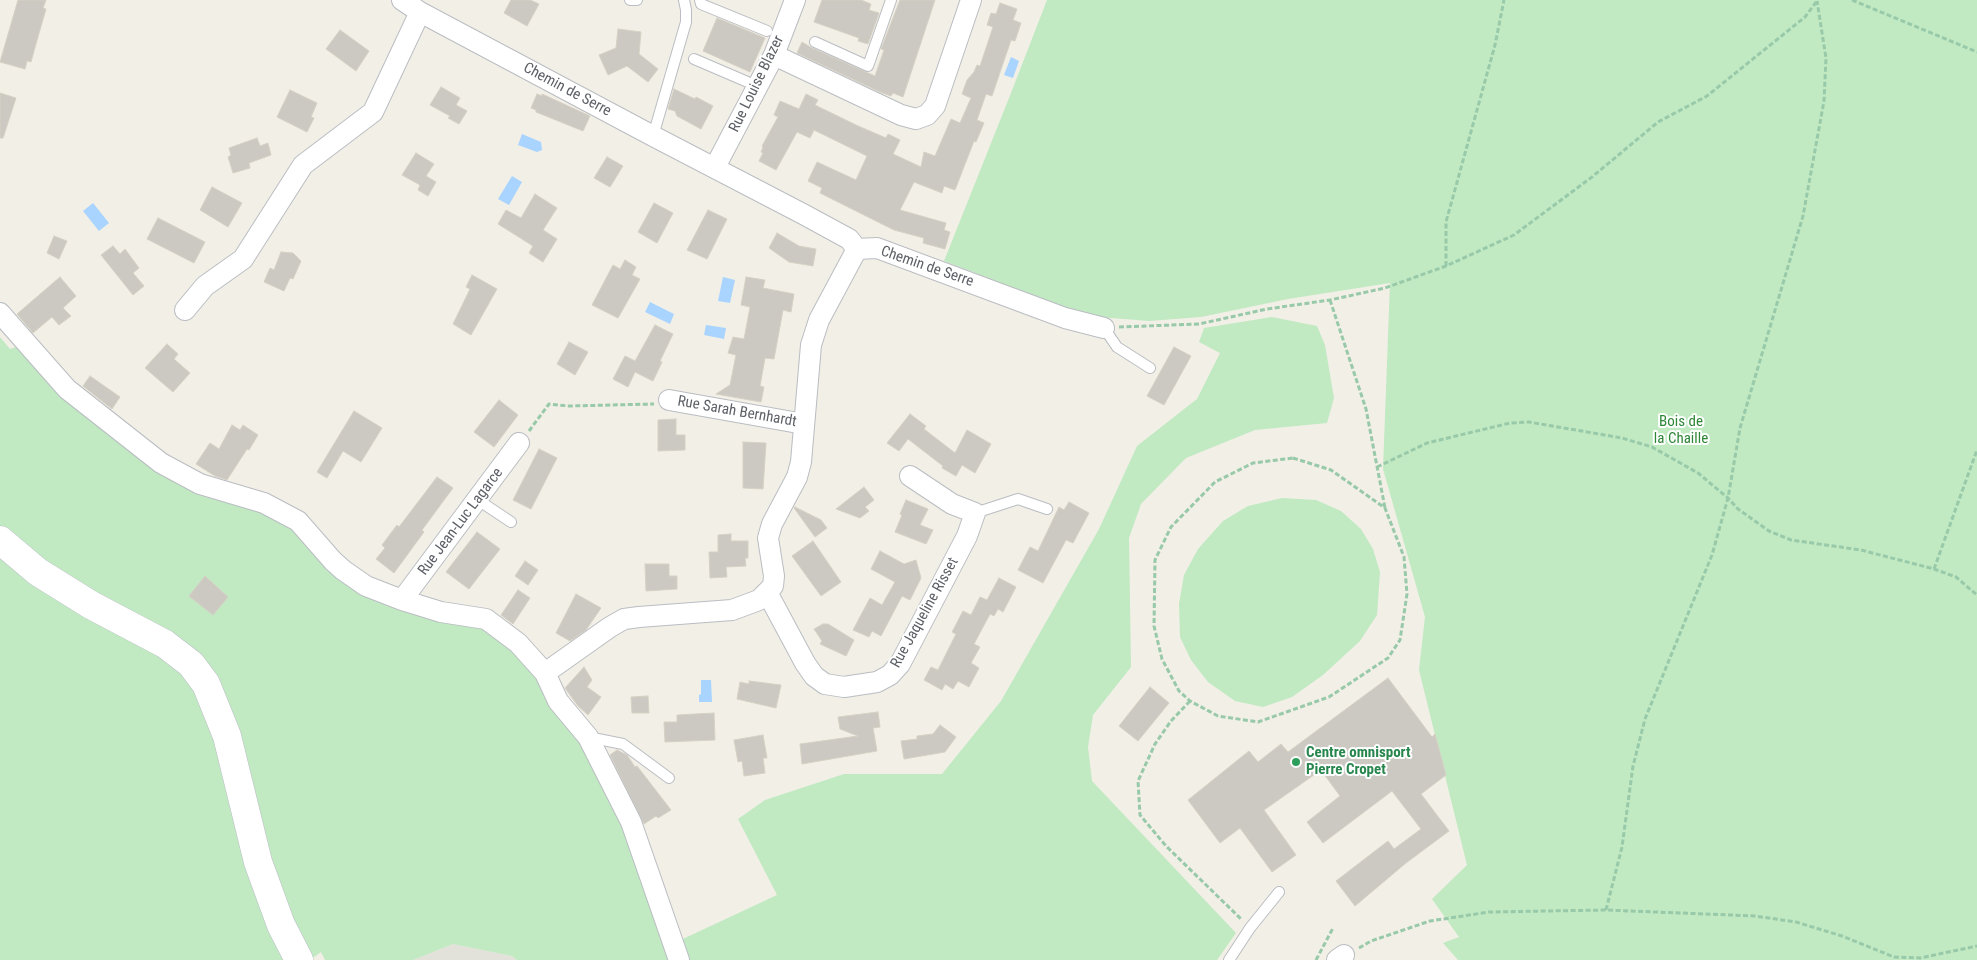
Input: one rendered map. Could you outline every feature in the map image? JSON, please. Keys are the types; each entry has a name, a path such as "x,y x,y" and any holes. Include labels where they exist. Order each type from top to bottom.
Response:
{"main road":[{"path":"0,540 38,572 91,604 165,644 191,664 206,684 227,736 258,862 281,925 298,960"}],"street":[{"name":"Chemin de Serre","path":"402,0 420,12 848,239 857,249 877,248 1065,318 1104,328"},
{"name":"Rue Louise Blazer","path":"715,167 774,55 795,0"},
{"path":"774,55 901,115 916,119 927,115 935,106 971,0"},
{"path":"185,310 205,286 243,259 303,165 373,112 420,12"},
{"path":"545,673 610,627 624,620 639,617 732,610 747,606 768,594 773,586 774,576 768,538 772,524 797,477 801,462 811,345 819,320 857,249"},
{"path":"0,313 66,389 161,463 200,484 264,503 298,520 343,570 366,586 441,612 486,619 518,643 545,673 558,701 588,738 631,822 679,960"},
{"name":"Rue Sarah Bernhardt","path":"669,400 804,424"},
{"name":"Rue Jean-Luc Lagarce","path":"402,600 519,444"},
{"path":"910,476 952,504 975,513"},
{"name":"Rue Jaqueline Risset","path":"768,594 814,676 825,684 844,687 877,682 890,675 900,664 967,536 975,513"}],"lane":[{"path":"630,0 637,0"},
{"path":"653,136 686,22 684,0"},
{"path":"700,0 701,4 767,31"},
{"path":"815,42 868,66 891,0"},
{"path":"694,59 758,86"},
{"path":"1104,328 1117,347 1150,368"},
{"path":"975,513 1018,499 1047,509"},
{"path":"478,500 511,522"},
{"path":"588,738 623,744 669,778"},
{"path":"1229,960 1250,928 1280,892"}],"path":[{"path":"1446,266 1446,222 1495,45 1504,0"},
{"path":"1104,328 1199,324 1267,309 1330,300 1385,288 1446,266 1514,235 1592,177 1658,122 1707,96 1805,17 1818,0"},
{"path":"1606,910 1622,847 1633,766 1645,719 1712,555 1728,498 1740,428 1804,216 1824,101 1826,58 1818,0"},
{"path":"1852,0 1977,52"},
{"path":"1330,300 1366,409 1385,508 1404,557 1407,594 1400,640 1388,658 1329,697 1258,722 1218,716 1190,701 1179,691 1162,659 1154,626 1155,560 1171,527 1215,482 1252,463 1293,458 1331,470 1385,508"},
{"path":"519,444 549,404 569,406 659,404 669,400"},
{"path":"1377,467 1427,443 1510,423 1529,422 1622,438 1652,447 1698,473 1738,509 1769,531 1790,540 1862,550 1934,568 1956,577 1977,596"},
{"path":"1934,568 1977,450"},
{"path":"1190,701 1171,721 1155,744 1138,781 1140,815 1166,846 1250,928"},
{"path":"1340,958 1372,941 1430,921 1489,912 1606,910 1755,916 1796,922 1842,936 1895,958 1920,958 1977,946"},
{"path":"1316,960 1333,928"}],"shaded area":[{"path":"453,944 512,956 517,960 413,960"}],"green space":[{"name":"Bois de la Chaille","path":"1047,0 1977,0 1977,960 1458,960 1443,943 1459,937 1432,899 1467,865 1419,670 1425,617 1383,469 1390,283 1288,299 1201,317 1149,321 1099,317 1074,311 944,261"},
{"path":"1272,317 1317,326 1325,345 1334,398 1327,423 1255,430 1186,458 1141,504 1129,538 1131,667 1093,715 1088,747 1092,781 1236,933 1217,960 517,960 512,956 453,944 413,960 325,960 321,952 310,960 0,960 0,337 10,349 19,346 74,404 291,525 327,566 478,623 506,642 536,675 579,737 629,832 670,945 777,895 738,819 765,800 844,774 942,774 1001,701 1099,529 1137,446 1197,399 1220,353 1199,342 1204,328"},
{"path":"1282,498 1316,500 1341,511 1361,529 1373,549 1380,572 1377,615 1360,641 1323,675 1292,697 1263,707 1235,701 1208,682 1191,660 1180,637 1179,604 1184,575 1198,549 1223,521 1248,506"}],"water":[{"path":"1011,57 1019,61 1013,78 1004,75"},
{"path":"522,134 541,142 542,150 537,152 518,145"},
{"path":"512,176 522,182 509,205 498,199"},
{"path":"93,203 109,223 99,231 83,211"},
{"path":"723,277 735,280 730,303 718,301"},
{"path":"650,302 674,314 670,324 645,312"},
{"path":"706,325 726,328 724,339 704,335"},
{"path":"701,680 711,680 712,702 699,702"}],"building":[{"path":"18,0 46,0 43,8 46,9 31,62 27,61 25,69 0,62"},
{"path":"511,0 530,0 539,4 527,26 504,13"},
{"path":"822,0 861,0 871,4 869,10 879,13 868,44 858,41 859,38 814,22"},
{"path":"900,0 935,0 903,97 893,93 891,96 880,92 797,53 802,42 875,76 884,50 881,49"},
{"path":"1000,3 1017,9 1013,20 1021,23 1015,41 1011,40 992,96 986,94 977,120 984,123 976,142 974,141 955,190 944,186 942,193 914,182 900,210 946,223 944,230 950,232 945,249 923,243 924,238 894,230 820,193 822,188 808,181 817,162 856,180 867,156 814,130 810,138 797,132 776,170 759,161 763,153 761,152 762,146 778,117 774,115 780,101 799,109 806,94 818,100 815,105 886,138 888,134 900,140 893,154 921,167 924,152 935,156 951,119 960,123 971,98 962,94 967,80 977,65 980,66 993,27 987,25 991,13 996,14"},
{"path":"717,18 765,38 750,72 703,51"},
{"path":"618,29 641,32 639,54 658,69 648,82 627,66 608,75 599,55 616,48"},
{"path":"340,30 369,51 356,71 326,49"},
{"path":"441,87 460,98 456,105 467,111 459,124 448,118 450,116 430,105"},
{"path":"674,89 713,106 701,129 677,116 675,111 668,109"},
{"path":"290,90 317,103 311,117 314,118 307,132 277,117"},
{"path":"0,93 16,98 3,138 0,138"},
{"path":"537,94 542,96 542,94 590,116 583,131 536,112 536,110 531,108"},
{"path":"257,138 260,146 268,143 271,155 249,163 250,168 233,173 228,157 231,155 229,148"},
{"path":"416,153 434,164 426,176 436,182 428,196 418,190 420,185 402,175"},
{"path":"607,157 623,166 610,187 594,178"},
{"path":"212,187 242,203 228,227 200,210"},
{"path":"535,194 557,208 543,230 557,239 543,262 529,253 533,246 498,224 506,210 521,218"},
{"path":"654,203 673,213 657,243 638,232"},
{"path":"708,210 727,219 707,259 687,250"},
{"path":"158,218 205,242 194,263 147,239"},
{"path":"777,233 799,246 816,249 813,266 789,262 769,248"},
{"path":"54,236 67,241 59,259 47,253"},
{"path":"113,246 120,254 125,249 139,268 133,273 144,286 133,295 101,255"},
{"path":"281,252 293,253 301,261 293,279 290,278 284,291 264,282 270,268 274,270"},
{"path":"625,260 636,267 632,275 640,279 618,318 592,305 613,265 620,269"},
{"path":"472,275 497,289 471,335 453,324 470,289 466,287"},
{"path":"60,277 76,296 63,308 71,316 59,325 52,317 33,333 17,314"},
{"path":"746,277 765,280 763,288 794,294 791,312 783,310 774,359 765,358 760,386 764,387 761,402 716,394 730,385 736,355 728,353 733,337 744,339 750,307 741,305"},
{"path":"655,325 673,334 653,381 635,372 628,387 613,379 625,356 635,361"},
{"path":"569,342 588,352 575,375 557,364"},
{"path":"167,344 178,354 174,359 190,373 173,392 145,368"},
{"path":"1174,347 1191,356 1164,405 1147,396"},
{"path":"90,376 120,397 112,409 83,386"},
{"path":"499,400 518,415 494,447 474,432"},
{"path":"354,411 382,428 361,462 343,451 327,478 317,472"},
{"path":"910,414 926,426 924,429 955,453 967,430 991,444 975,473 962,465 956,476 942,468 943,466 908,439 899,451 887,443"},
{"path":"676,419 676,435 685,435 685,450 658,451 658,420"},
{"path":"232,425 240,430 243,425 258,435 227,480 215,476 196,464 210,443 219,449"},
{"path":"743,442 766,443 763,489 743,488"},
{"path":"539,449 557,458 531,509 513,500"},
{"path":"437,477 453,488 422,530 424,532 394,573 376,559 385,548 382,545 397,525 399,527"},
{"path":"864,487 874,500 865,507 869,511 860,518 836,509"},
{"path":"906,500 928,509 920,525 933,530 926,544 895,532"},
{"path":"1069,502 1089,513 1073,543 1066,540 1043,583 1018,570 1030,547 1038,551 1059,507 1064,510"},
{"path":"795,507 821,520 827,528 815,537"},
{"path":"477,532 500,549 469,589 446,572"},
{"path":"731,534 731,541 748,541 748,558 745,558 746,566 726,567 727,577 710,578 709,552 718,552 718,535"},
{"path":"813,541 841,582 821,596 792,556"},
{"path":"880,551 904,564 916,560 921,578 910,600 902,596 881,636 872,631 869,637 853,630 870,598 882,605 895,582 871,569"},
{"path":"525,561 538,570 528,585 515,576"},
{"path":"645,564 669,564 669,576 677,576 677,589 646,591"},
{"path":"205,576 228,597 213,615 189,596"},
{"path":"999,578 1016,587 1003,612 998,609 994,616 990,614 974,644 980,647 971,663 979,668 969,687 958,681 953,689 945,684 942,690 924,680 931,667 938,670 956,634 952,632 963,611 971,615 980,597 987,600"},
{"path":"518,590 530,598 513,624 501,615"},
{"path":"576,594 601,608 586,630 570,641 556,633"},
{"path":"823,624 828,624 854,640 846,656 820,644 822,641 814,629"},
{"path":"584,667 592,680 587,687 601,697 588,715 578,706 565,688"},
{"path":"1388,678 1432,737 1435,734 1446,775 1421,794 1449,831 1406,863 1355,906 1336,881 1388,841 1394,849 1421,829 1392,791 1323,843 1307,822 1340,796 1321,770 1264,810 1296,855 1272,872 1240,828 1220,843 1188,800 1249,751 1258,762 1281,744 1288,752"},
{"path":"749,681 781,685 776,708 737,699 740,682 749,684"},
{"path":"1150,687 1169,703 1138,741 1119,726"},
{"path":"648,696 649,713 632,713 631,697"},
{"path":"878,712 880,727 873,728 877,751 802,764 800,744 858,736 840,729 838,717"},
{"path":"714,713 715,740 665,742 664,722 677,722 677,715"},
{"path":"940,725 956,737 945,752 904,759 901,741 933,734"},
{"path":"763,735 767,758 763,758 765,773 744,776 742,761 738,762 734,740"},
{"path":"617,750 627,755 635,767 637,766 671,810 658,818 656,816 644,824 610,755"}],"place":[{"name":"Centre omnisport Pierre Cropet","path":"1296,762"}]}
